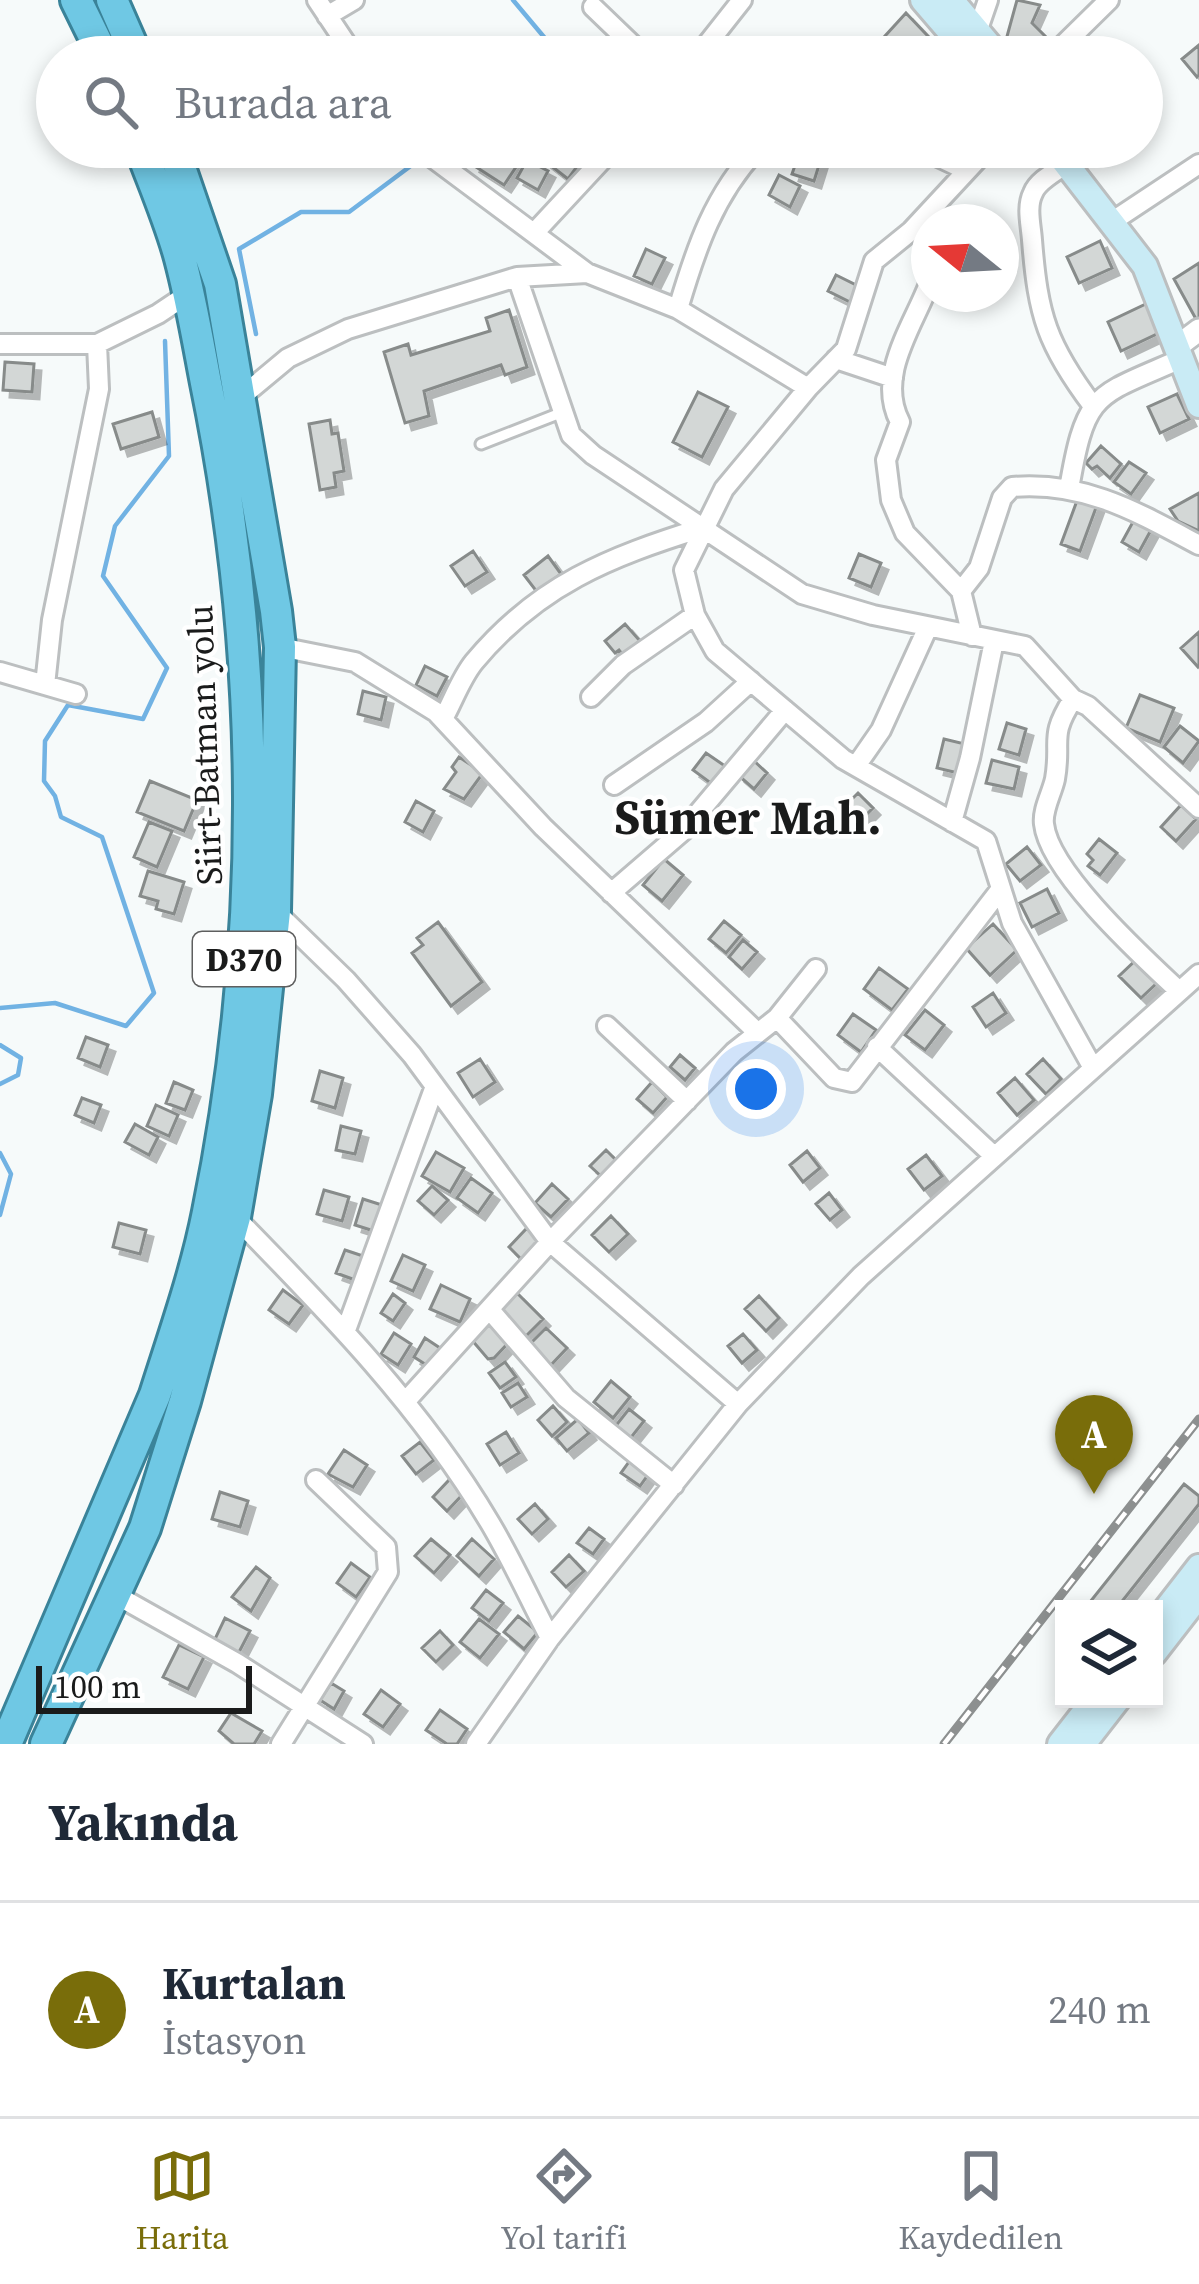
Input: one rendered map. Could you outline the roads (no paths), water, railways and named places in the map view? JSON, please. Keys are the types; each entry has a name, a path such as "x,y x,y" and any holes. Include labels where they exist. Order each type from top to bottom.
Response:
{"highway":[{"path":"76,0 94,36"},
{"path":"112,0 128,36"},
{"name":"Siirt-Batman yolu","path":"6,1744 155,1395 208,1216 231,1083 248,925 252,820 242,619 224,471 180,257 148,168"},
{"name":"Siirt-Batman yolu","path":"46,1744 145,1528 235,1217 256,1094 275,911 280,646 220,284 180,168"}],"main road":[{"path":"923,0 954,36"},
{"path":"951,0 981,36"},
{"path":"1072,168 1144,266 1187,344 1199,405"},
{"path":"1163,1613 1199,1568"},
{"path":"1163,1641 1199,1595"},
{"path":"1060,1744 1089,1708"},
{"path":"1083,1744 1111,1708"}],"street":[{"path":"341,36 322,8 354,0"},
{"path":"714,36 742,0"},
{"path":"977,32 988,0"},
{"path":"1072,36 1108,0"},
{"path":"593,7 623,36"},
{"path":"1113,221 1199,164"},
{"path":"447,168 587,273 678,309 808,388"},
{"path":"535,232 594,168"},
{"path":"678,309 699,239 739,168"},
{"path":"940,204 966,170 962,168"},
{"path":"1048,168 1034,188 1029,206 1040,313 1052,346 1093,406"},
{"path":"911,232 874,261 847,349 724,489 684,570 695,615 715,650 856,766 986,841 1012,923 1093,1068"},
{"path":"240,398 288,358 348,329 517,277 587,273"},
{"path":"517,277 571,435 593,455 802,594 1025,646 1073,699 1088,706 1199,808"},
{"path":"0,344 97,344 188,294"},
{"path":"916,312 896,357 893,378 891,405 900,422 886,460 891,500 905,533 961,591 971,636"},
{"path":"44,685 52,620 99,389 97,344"},
{"path":"1069,489 1078,432 1093,406 1104,393 1187,344"},
{"path":"836,359 893,378"},
{"path":"961,591 979,568 1002,498 1012,487 1069,489 1138,510 1199,545"},
{"path":"443,719 472,664 552,590 592,566 702,528"},
{"path":"591,697 623,665 695,615"},
{"path":"856,766 881,730 928,627"},
{"path":"952,822 994,641"},
{"path":"280,646 356,662 443,719 543,827 758,1033"},
{"path":"0,671 76,694"},
{"path":"614,785 706,722 751,681"},
{"path":"1073,699 1056,725 1056,776 1043,822 1053,851 1117,932 1179,991"},
{"path":"611,892 683,831 785,710"},
{"path":"777,1018 842,1083 852,1082 1000,890"},
{"path":"275,911 346,980 435,1086 550,1242 738,1404"},
{"path":"405,1402 686,1101 777,1018 816,969"},
{"path":"476,1744 550,1638 738,1404 861,1276 1199,974"},
{"path":"607,1026 686,1101"},
{"path":"877,1048 994,1156"},
{"path":"346,1330 435,1086"},
{"path":"235,1217 346,1330 405,1402 489,1522 550,1638"},
{"path":"490,1310 566,1398 674,1485"},
{"path":"281,1744 388,1572 386,1547 316,1480"},
{"path":"116,1595 307,1706 363,1744"}],"lane":[{"path":"481,444 563,412"}],"waterway":[{"path":"513,0 543,36"},
{"path":"256,334 239,249 301,212 349,212 408,168"},
{"path":"0,1008 55,1003 126,1026 154,993 102,837 61,817 44,781 45,741 68,705 143,719 167,668 103,576 115,526 169,456 165,341"},
{"path":"0,1045 21,1058 18,1075 0,1084"},
{"path":"0,1153 11,1174 0,1215"}],"railway":[{"path":"944,1744 1199,1419"}],"place":[{"name":"Kurtalan","path":"1094,1494"}],"district":[{"name":"Sümer Mah.","path":"748,817"}]}
